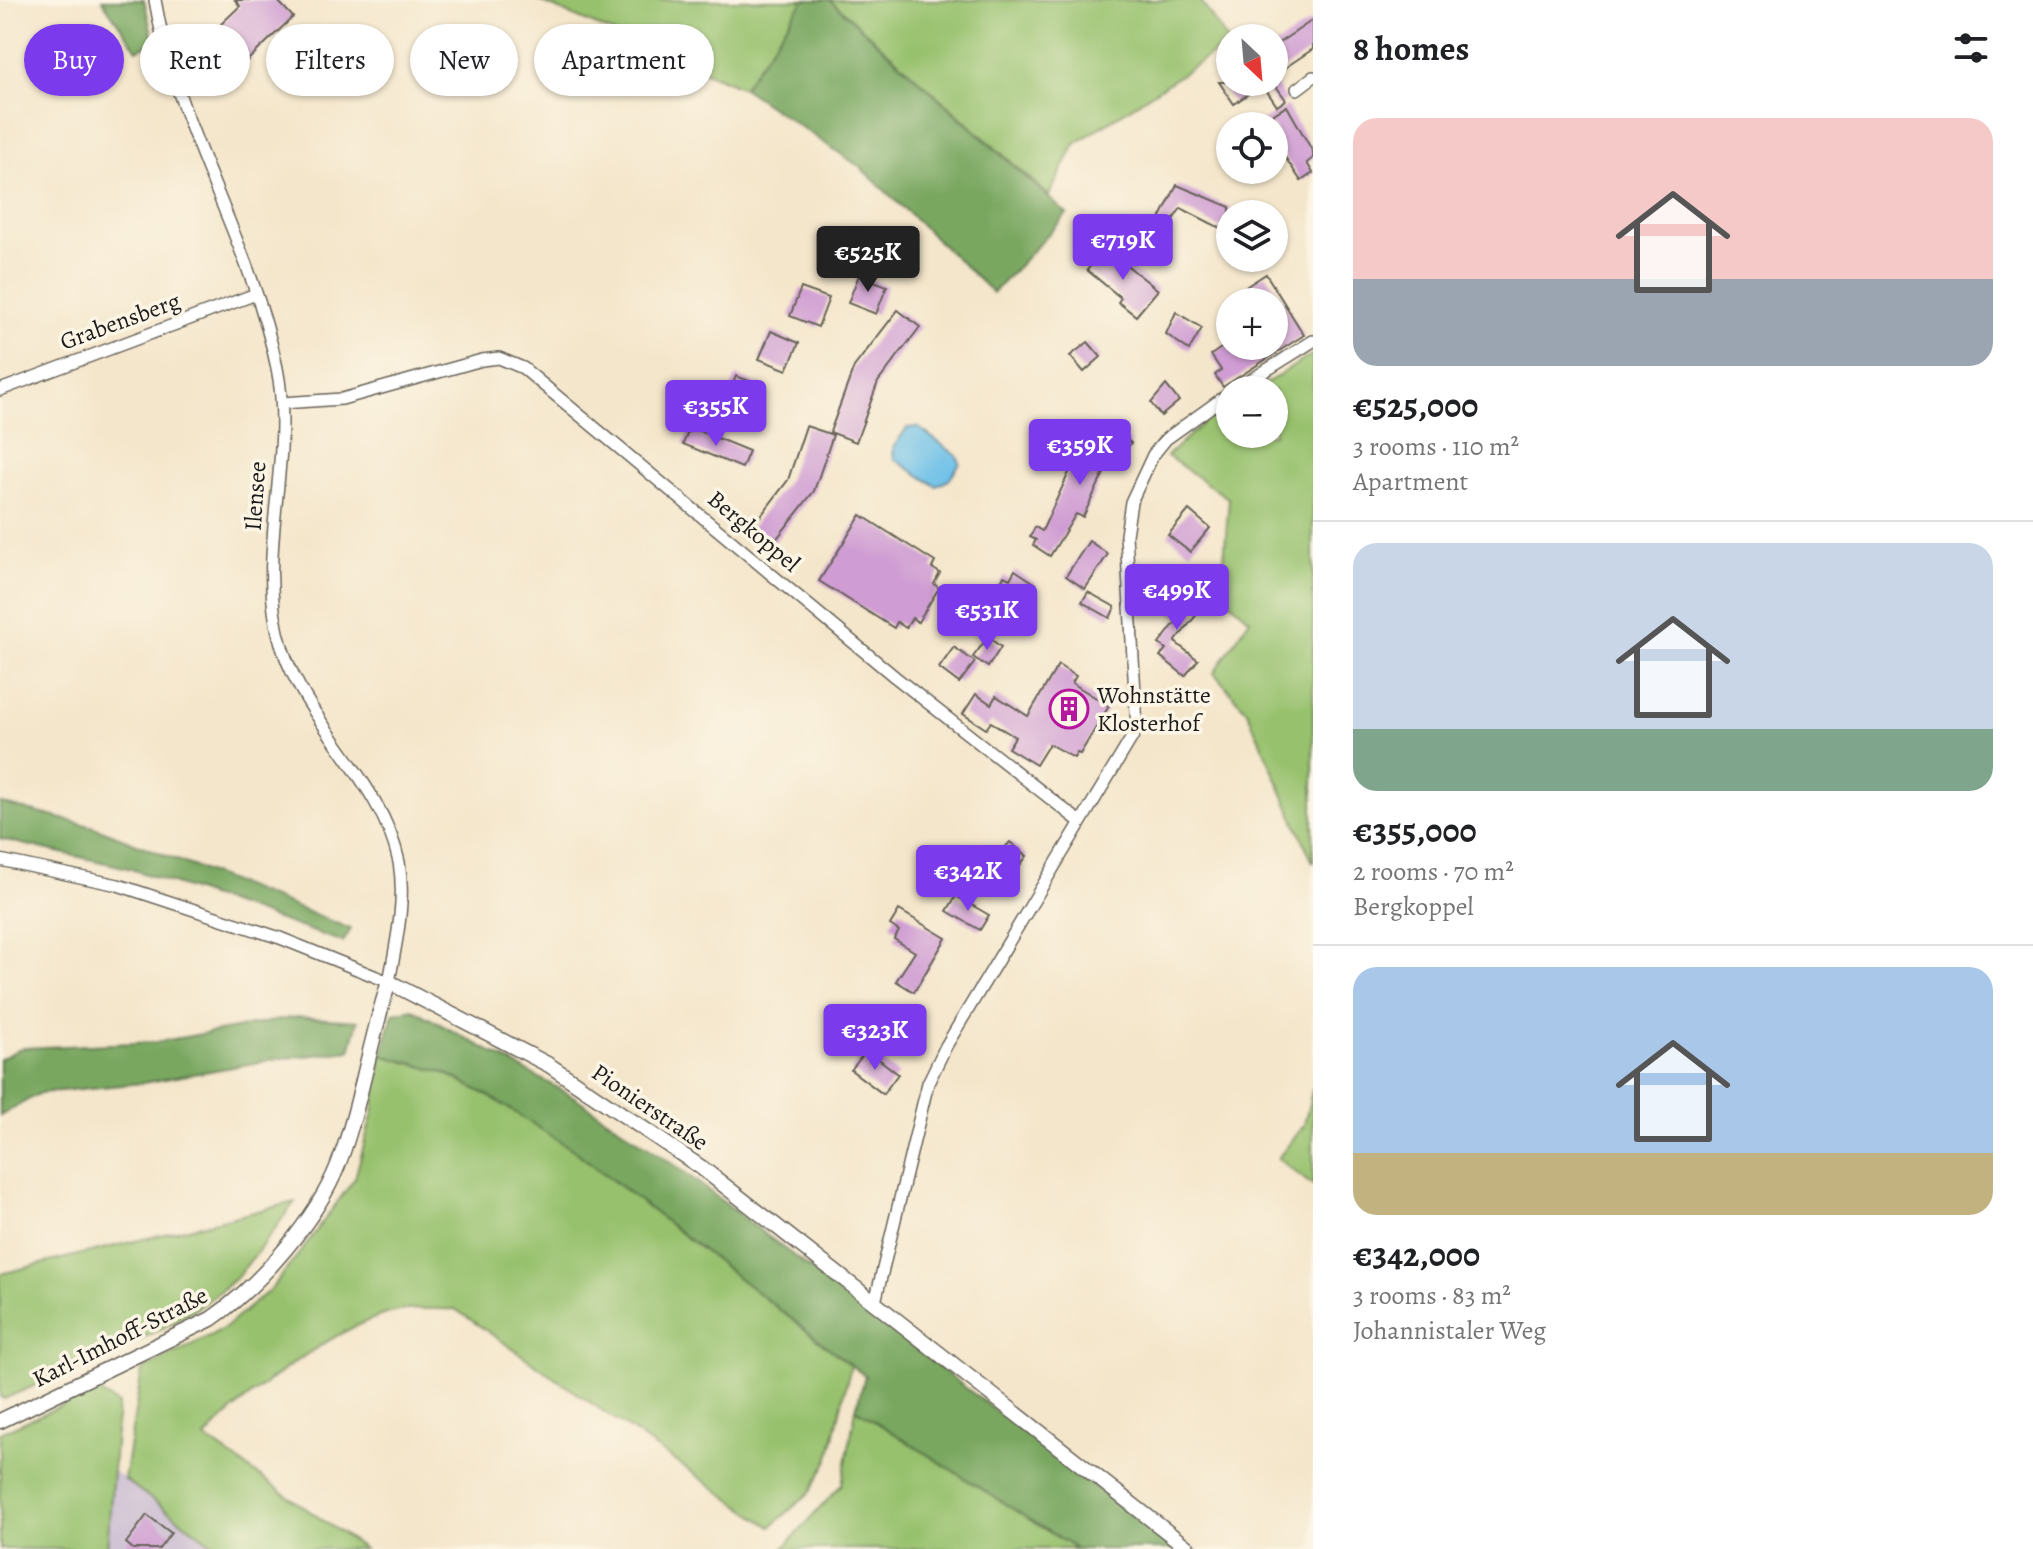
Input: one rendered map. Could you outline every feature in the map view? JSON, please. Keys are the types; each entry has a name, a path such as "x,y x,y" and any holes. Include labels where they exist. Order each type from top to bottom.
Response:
{"street":[{"name":"Ilensee","path":"155,0 174,81 256,294 276,367 282,403 270,575 273,609 283,651 303,696 366,788 388,827 395,851 401,900 389,982"},
{"path":"1297,89 1313,77"},
{"name":"Grabensberg","path":"0,390 256,294"},
{"path":"1257,376 1313,341"},
{"name":"Bergkoppel","path":"282,403 342,399 482,360 499,358 523,368 895,677 1079,821"},
{"path":"875,1302 928,1083 946,1046 1137,729 1126,535 1131,502 1153,455 1166,439 1216,403"},
{"name":"Pionierstraße","path":"0,860 118,885 280,938 389,982 549,1065 702,1168 1189,1549"},
{"name":"Karl-Imhoff-Straße","path":"0,1421 211,1319 238,1300 265,1274 322,1197 337,1168 389,982"}],"shaded area":[{"path":"112,1470 220,1549 107,1549"}],"green space":[{"path":"102,0 144,0 150,24 140,24 140,49 137,50 124,31 124,24 119,24"},
{"path":"536,0 804,0 743,88 714,76 714,24 592,24"},
{"path":"804,0 830,0 1067,214 993,293 860,167 743,88"},
{"path":"830,0 1200,0 1216,24 1216,52 1075,144 1049,196"},
{"path":"1313,354 1313,863 1247,711 1214,673 1250,619 1221,594 1229,499 1167,456 1216,415 1216,448 1288,448 1288,376 1278,376"},
{"path":"0,803 94,827 351,929 343,942 128,868 0,839"},
{"path":"412,1009 573,1096 675,1165 1176,1549 1076,1549 856,1409 865,1376 575,1151 491,1097 445,1073 382,1055 393,1013"},
{"path":"296,1017 358,1021 350,1051 277,1059 143,1083 40,1093 0,1116 0,1059 21,1048 157,1042"},
{"path":"382,1055 445,1073 491,1097 575,1151 851,1365 829,1458 811,1491 771,1527 455,1309 399,1311 350,1329 268,1381 205,1438 364,1549 220,1549 124,1479 142,1370 223,1329 271,1289 305,1246 355,1178 373,1112"},
{"path":"1313,1087 1313,1186 1278,1158 1304,1125"},
{"path":"295,1202 238,1275 189,1313 127,1346 4,1399 0,1397 0,1274"},
{"path":"96,1390 118,1404 107,1549 0,1549 0,1433"},
{"path":"856,1409 1076,1549 783,1549 842,1484"}],"water":[{"path":"918,427 957,456 960,463 949,480 936,486 894,459 893,448 907,428"}],"building":[{"path":"235,0 277,0 293,17 286,24 266,24 266,43 250,58 250,24 221,24 240,6"},
{"path":"1313,20 1313,49 1288,66 1288,37"},
{"path":"1229,96 1245,96 1234,104"},
{"path":"1270,96 1283,96 1286,100 1277,106"},
{"path":"1287,106 1313,152 1313,158 1307,163 1313,173 1301,181 1288,162 1288,112 1277,112"},
{"path":"1177,185 1216,201 1216,226 1181,208 1168,227 1159,221"},
{"path":"1105,248 1158,290 1136,316 1118,302 1121,298 1087,270"},
{"path":"1266,274 1275,288 1244,288"},
{"path":"859,275 887,286 876,314 848,303"},
{"path":"801,288 829,298 818,327 790,316"},
{"path":"1288,309 1304,335 1288,345"},
{"path":"898,310 920,327 878,382 856,442 830,432 854,367"},
{"path":"1176,312 1202,328 1189,350 1166,334"},
{"path":"771,331 799,343 787,370 759,359"},
{"path":"1088,342 1101,357 1084,372 1070,356"},
{"path":"1216,352 1216,360 1265,360 1240,376 1216,376 1215,375 1221,370 1211,355"},
{"path":"736,376 763,386 753,412 726,402"},
{"path":"1166,385 1179,401 1161,416 1151,403"},
{"path":"806,426 833,435 814,491 771,546 750,530 788,480"},
{"path":"690,427 749,451 742,468 683,444"},
{"path":"1112,429 1131,443 1115,464 1110,460 1083,517 1076,514 1050,556 1033,545 1036,540 1030,537 1035,527 1042,531 1077,455 1097,431 1105,437"},
{"path":"1189,510 1210,528 1190,552 1168,535"},
{"path":"861,515 935,562 932,568 940,573 934,584 939,588 918,622 912,618 906,628 897,622 894,628 819,581"},
{"path":"1089,541 1108,554 1085,589 1066,576"},
{"path":"1015,570 1036,584 1011,623 996,613 1005,600 999,596 1003,590 997,587 1004,576 1010,579"},
{"path":"1168,586 1197,614 1175,642 1198,660 1185,676 1160,656 1166,649 1159,644 1179,618 1156,600"},
{"path":"1088,592 1115,607 1110,618 1082,602"},
{"path":"988,637 1001,647 988,667 973,657"},
{"path":"954,647 975,662 959,683 939,668"},
{"path":"1058,665 1076,676 1072,683 1109,706 1080,754 1077,753 1074,758 1049,744 1036,765 1008,748 1015,737 991,722 986,729 963,714 976,694 991,704 996,696 1028,716"},
{"path":"1010,842 1027,856 1004,886 984,870"},
{"path":"956,896 989,915 980,930 947,911"},
{"path":"899,910 946,938 914,992 896,981 915,952 894,939 899,931 890,925"},
{"path":"867,1050 898,1074 883,1094 851,1070"},
{"path":"147,1515 171,1533 159,1549 133,1549 126,1543"}],"place":[{"name":"Wohnstätte Klosterhof","path":"1069,709"}]}
